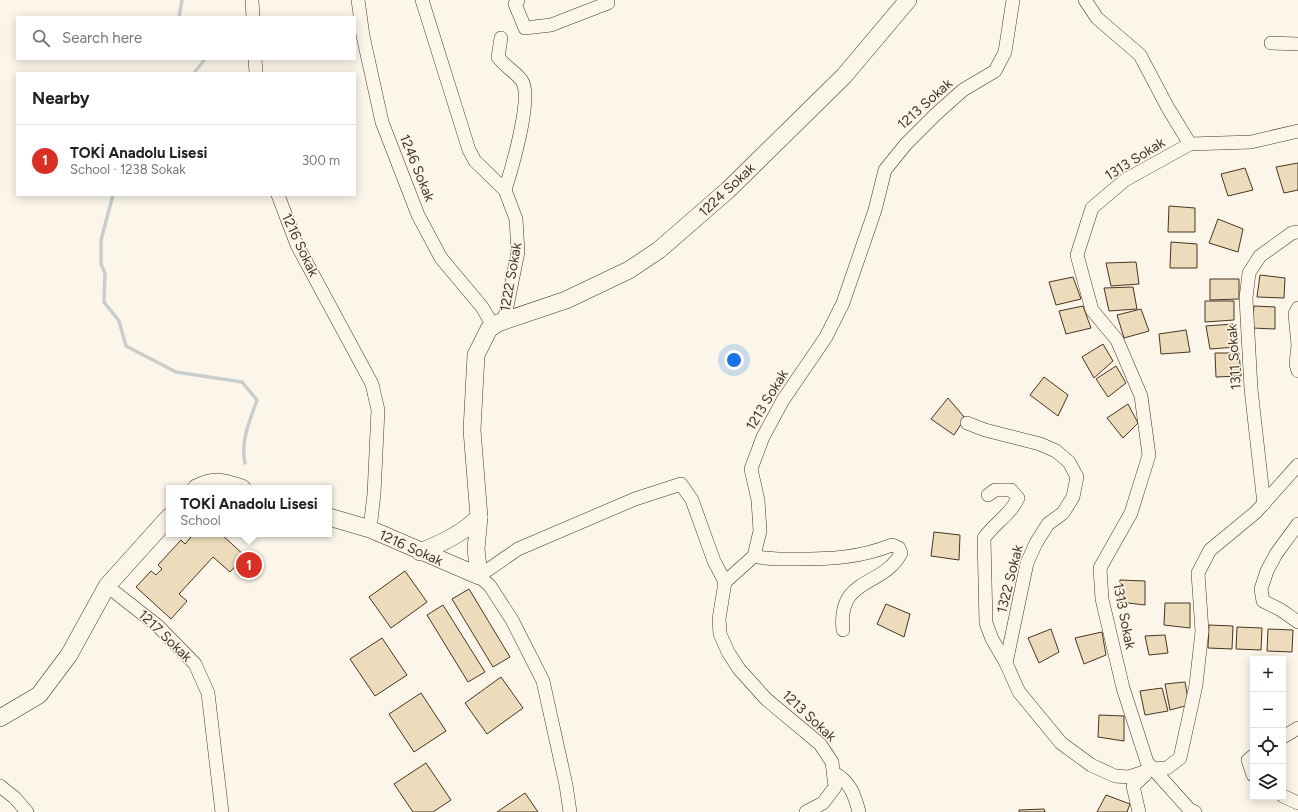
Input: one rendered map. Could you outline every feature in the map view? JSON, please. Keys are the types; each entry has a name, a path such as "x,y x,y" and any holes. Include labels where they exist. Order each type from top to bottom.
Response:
{"main road":[{"name":"1224 Sokak","path":"498,324 566,300 629,270 659,250 728,190 844,76 908,0"},
{"name":"1222 Sokak","path":"479,576 476,549 479,517 472,430 474,374 476,355 489,329 498,324"},
{"path":"202,485 208,482 222,482 232,485"},
{"path":"420,552 446,541 469,527 479,517"},
{"path":"332,518 370,529"},
{"path":"0,718 38,695 69,655 107,586 166,520"},
{"name":"1216 Sokak","path":"370,529 420,552 479,576"}],"street":[{"path":"252,0 253,16"},
{"name":"1246 Sokak","path":"358,0 363,36 382,122 418,215 441,258 498,324"},
{"name":"1222 Sokak","path":"422,0 469,150 475,161 505,190 516,219 518,252 498,324"},
{"path":"518,0 516,4 525,28 551,25 608,3"},
{"name":"1213 Sokak","path":"754,556 760,531 758,500 751,469 763,437 783,400 826,337 843,303 875,210 885,170 906,144 936,114 963,90 995,72 1005,52 1012,0"},
{"path":"1085,0 1097,18 1140,55 1164,102 1190,144"},
{"path":"501,38 498,57 504,65 523,82 526,92 518,143 505,190"},
{"path":"1271,43 1298,44"},
{"path":"255,60 256,72"},
{"name":"1313 Sokak","path":"1195,812 1189,809 1147,762 1122,688 1102,599 1100,568 1131,513 1149,455 1141,396 1117,340 1092,310 1077,255 1092,208 1126,180 1190,144 1251,142 1298,131"},
{"name":"1216 Sokak","path":"278,196 296,245 372,384 378,410 374,494 370,529"},
{"name":"1311 Sokak","path":"1264,504 1251,389 1246,298 1248,279 1249,273 1260,256 1292,233 1298,232"},
{"path":"1298,308 1295,314 1298,345 1296,364 1298,371"},
{"name":"1322 Sokak","path":"967,422 985,430 1040,444 1056,451 1069,462 1077,477 1074,498 1063,513 1048,524 1036,543 1027,563 1006,663"},
{"path":"1139,812 1133,786 1153,769 1167,768 1180,758 1196,685 1202,631 1198,573 1210,550 1264,504 1298,465"},
{"path":"479,576 518,549 635,499 680,484 692,500 714,561 725,582 754,556 767,560 838,559 880,550 892,545 899,548 901,553 897,562 855,590 846,600 842,616 843,630"},
{"name":"1322 Sokak","path":"988,495 995,490 1010,490 1018,498 1015,504 991,528 984,538 983,545 986,568 986,623 992,639 1006,663 1018,692 1061,743 1091,764 1116,776 1129,777 1153,769"},
{"path":"1298,524 1276,554 1261,588 1263,602 1281,610 1298,622"},
{"name":"1216 Sokak","path":"479,576 490,586 512,620 543,680 566,785 570,812"},
{"name":"1213 Sokak","path":"725,582 719,619 720,634 728,652 739,669 766,699 820,744 832,762 835,787 823,803 806,812"},
{"name":"1217 Sokak","path":"107,586 158,626 194,664 208,693 222,812"},
{"path":"1286,734 1298,728"},
{"path":"834,773 844,778 849,785 859,812"},
{"path":"0,786 15,798 27,812"},
{"path":"1286,797 1298,803"}],"building":[{"path":"1298,163 1298,190 1284,193 1276,167"},
{"path":"1245,168 1253,190 1228,196 1221,174"},
{"path":"1169,206 1195,208 1195,232 1168,232"},
{"path":"1218,219 1243,229 1238,252 1209,243"},
{"path":"1171,242 1197,244 1197,268 1170,268"},
{"path":"1136,262 1139,284 1111,286 1106,263"},
{"path":"1260,275 1285,278 1284,298 1257,297"},
{"path":"1073,277 1081,299 1056,305 1049,282"},
{"path":"1210,279 1239,279 1239,299 1210,300"},
{"path":"1133,287 1137,309 1109,311 1104,288"},
{"path":"1205,301 1234,301 1234,320 1205,322"},
{"path":"1083,306 1091,328 1066,334 1059,311"},
{"path":"1254,306 1275,307 1275,329 1252,328"},
{"path":"1141,309 1149,331 1124,338 1117,315"},
{"path":"1233,324 1237,347 1210,349 1206,326"},
{"path":"1186,330 1190,352 1161,354 1159,334"},
{"path":"1103,344 1113,361 1094,378 1082,357"},
{"path":"1215,353 1239,353 1241,376 1216,377"},
{"path":"1116,366 1126,383 1108,397 1096,379"},
{"path":"1044,377 1068,395 1058,416 1030,395"},
{"path":"948,398 965,418 954,435 931,419"},
{"path":"1128,404 1138,423 1123,438 1107,418"},
{"path":"934,532 960,535 959,560 931,556"},
{"path":"191,537 224,537 245,556 230,572 213,557 179,594 187,601 171,619 136,587 151,571 156,575 162,569 158,565 181,540 185,544"},
{"path":"405,571 427,602 391,628 369,597"},
{"path":"1120,580 1145,581 1145,605 1119,602"},
{"path":"469,589 510,657 493,667 452,599"},
{"path":"1165,603 1190,603 1190,628 1164,625"},
{"path":"886,604 910,614 904,637 877,624"},
{"path":"443,605 485,672 468,682 427,615"},
{"path":"1209,625 1233,626 1232,649 1208,648"},
{"path":"1237,627 1262,628 1261,650 1236,649"},
{"path":"1051,629 1059,652 1039,663 1028,638"},
{"path":"1268,629 1293,630 1292,652 1267,651"},
{"path":"1102,632 1106,655 1084,664 1075,638"},
{"path":"1165,635 1168,653 1149,655 1145,636"},
{"path":"382,638 407,675 375,696 350,659"},
{"path":"501,677 523,708 487,734 465,703"},
{"path":"1185,682 1189,705 1170,710 1165,684"},
{"path":"1162,688 1168,711 1145,715 1140,691"},
{"path":"421,693 446,731 414,752 389,714"},
{"path":"1099,715 1124,716 1124,741 1098,737"},
{"path":"426,763 451,800 433,812 413,812 394,784"},
{"path":"525,793 538,812 497,812"},
{"path":"1106,795 1130,804 1127,812 1097,812"},
{"path":"1044,809 1045,812 1019,812 1019,810"}],"waterway":[{"path":"179,16 182,0"},
{"path":"195,72 204,60"},
{"path":"113,196 101,240 101,264 105,273 104,302 119,321 126,346 176,372 242,382 257,400 245,439 245,463"}],"place":[{"name":"TOKİ Anadolu Lisesi","path":"249,565"}]}
